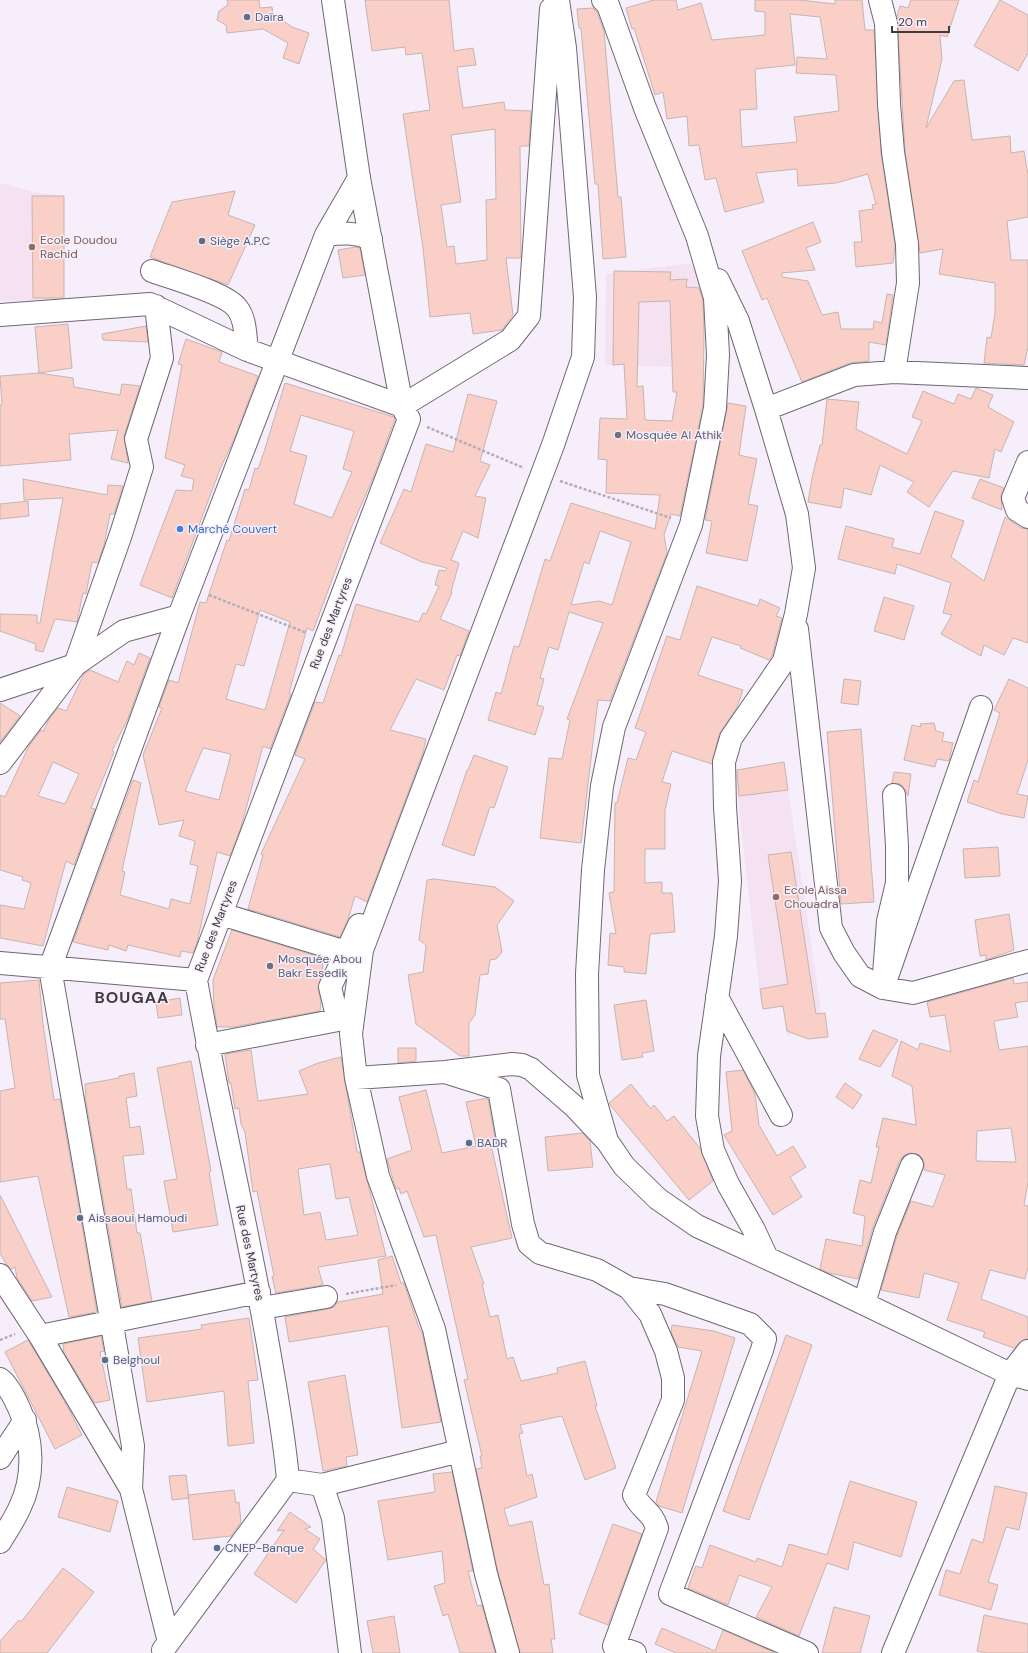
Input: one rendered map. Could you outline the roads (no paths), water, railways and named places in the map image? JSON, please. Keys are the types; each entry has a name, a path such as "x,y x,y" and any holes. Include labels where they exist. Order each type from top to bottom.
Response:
{"street":[{"path":"333,0 359,178 405,413"},
{"path":"405,413 510,340 529,316 551,0"},
{"path":"345,1027 362,950 553,445 583,357 585,297 566,48 558,0"},
{"path":"603,0 608,5 645,108 696,236 738,321 797,514 804,568 796,614 784,661 730,738 724,762 725,807 730,881 726,936 709,1056 707,1116 713,1150 728,1184 754,1230 767,1258"},
{"path":"880,0 886,23 889,104 907,244 908,283 894,372"},
{"path":"165,1648 131,1489 133,1446 50,968 189,588 276,361 326,234 359,178"},
{"path":"326,234 359,234 370,239"},
{"path":"607,1141 588,1075 588,974 593,870 602,786 614,727 691,524 715,408 718,355 715,298 696,236"},
{"path":"152,271 225,298 237,307 244,320 247,350"},
{"path":"0,315 150,304 247,350 405,413"},
{"path":"0,763 75,665 121,534 142,467 136,439 162,358 156,306"},
{"path":"766,409 854,375 894,372 1028,378"},
{"name":"Rue des Martyres","path":"288,1480 284,1437 260,1300 207,1045 196,980 325,639 405,413"},
{"path":"1028,462 1013,498 1017,510 1028,517"},
{"path":"796,614 831,928 844,953 860,976 883,988 913,993 1028,961"},
{"path":"0,690 23,684 75,665 124,631 179,616"},
{"path":"883,988 981,707"},
{"path":"883,988 888,921 897,883 897,846 894,795"},
{"path":"384,891 363,917 330,987 345,1027 378,1176 434,1329 486,1574 508,1653"},
{"path":"221,914 346,952"},
{"path":"0,963 196,980"},
{"path":"717,997 781,1115"},
{"path":"207,1045 345,1027"},
{"path":"356,1078 445,1072 512,1064 522,1065 532,1069 576,1107 607,1141 624,1166 634,1176 681,1216 697,1226 1019,1377"},
{"path":"445,1072 499,1089 523,1224 529,1244 540,1253 597,1270 629,1288 665,1294 750,1324 765,1339 670,1594 807,1653"},
{"path":"864,1304 885,1232 912,1165"},
{"path":"0,1275 40,1336 131,1489"},
{"path":"629,1288 650,1314 666,1351 674,1378 673,1400 634,1495 640,1506 653,1516 657,1528 614,1646 635,1653"},
{"path":"40,1336 112,1321 260,1300 326,1297"},
{"path":"893,1653 1019,1377 1028,1351"},
{"path":"0,1379 17,1404 25,1420 31,1450 28,1481 21,1506 0,1542"},
{"path":"0,1458 25,1420"},
{"path":"165,1648 288,1480 322,1485 460,1452"},
{"path":"322,1485 333,1518 350,1653"}],"place":[{"name":"Daïra","path":"247,17"},
{"name":"Siège A.P.C","path":"202,241"},
{"name":"Ecole Doudou Rachid","path":"32,247"},
{"name":"Mosquée Al Athik","path":"618,435"},
{"name":"Marché Couvert","path":"180,529"},
{"name":"Ecole Aissa Chouadra","path":"776,897"},
{"name":"Mosquée Abou Bakr Essedik","path":"270,966"},
{"name":"BADR","path":"469,1143"},
{"name":"Aissaoui Hamoudi","path":"80,1218"},
{"name":"Belghoul","path":"105,1360"},
{"name":"CNEP-Banque","path":"217,1548"}],"district":[{"name":"BOUGAA","path":"132,997"}]}
